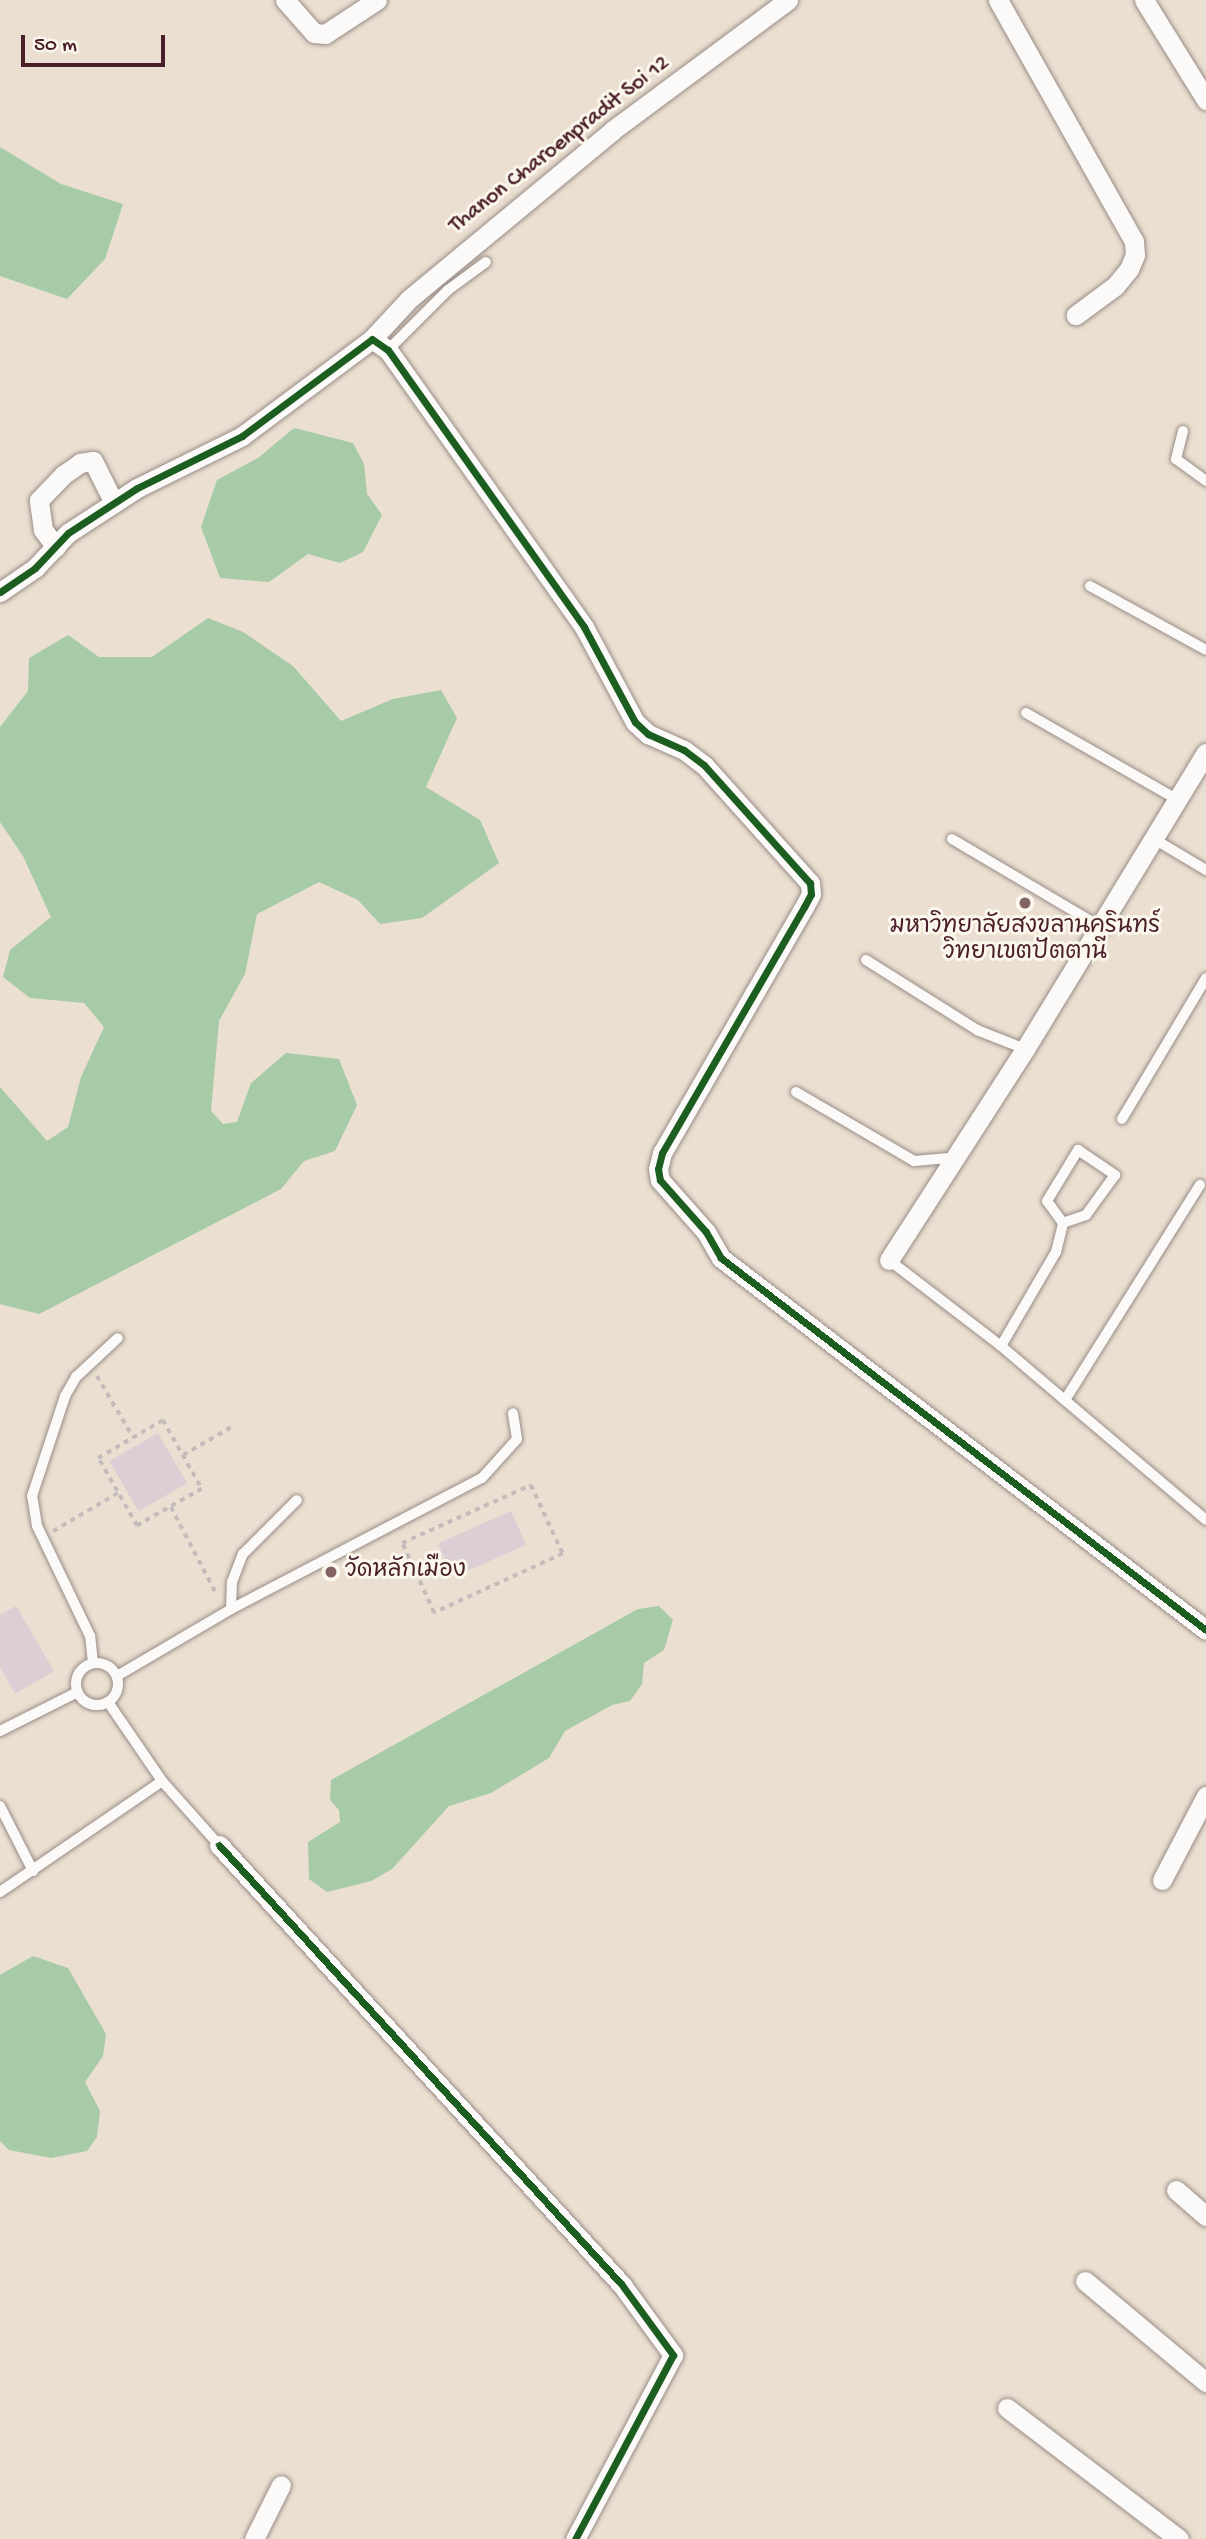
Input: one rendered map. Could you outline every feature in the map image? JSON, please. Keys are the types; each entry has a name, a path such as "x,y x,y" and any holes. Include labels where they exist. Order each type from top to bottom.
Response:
{"street":[{"path":"285,0 314,33 325,34 377,0"},
{"name":"Thanon Charoenpradit Soi 12","path":"0,592 56,547 68,533 114,503 242,436 380,345 409,299 613,130 788,0"},
{"path":"998,0 1134,241 1135,254 1129,269 1115,286 1076,315"},
{"path":"1144,0 1206,100"},
{"path":"380,345 584,627 635,722 648,734 684,750 704,765 810,883 811,894 804,907 662,1153 660,1180 706,1232 721,1258 1206,1630"},
{"path":"56,547 43,530 39,500 63,475 80,463 93,461 114,503"},
{"path":"890,1260 952,1158 1025,1049 1206,753"},
{"path":"1162,1880 1206,1796"},
{"path":"219,1845 622,2285 673,2355 575,2539"},
{"path":"1176,2190 1206,2216"},
{"path":"1085,2281 1206,2382"},
{"path":"1007,2409 1179,2539"},
{"path":"254,2539 281,2485"}],"lane":[{"path":"380,345 448,289 486,262"},
{"path":"1183,431 1176,459 1206,481"},
{"path":"1090,586 1206,650"},
{"path":"1026,713 1178,800"},
{"path":"952,839 1100,926"},
{"path":"1154,839 1206,870"},
{"path":"866,960 978,1030 1025,1049"},
{"path":"1122,1119 1206,978"},
{"path":"796,1092 914,1161 952,1158"},
{"path":"1001,1346 1056,1252 1063,1223 1047,1201 1078,1150 1115,1175 1086,1215 1063,1223"},
{"path":"1065,1400 1200,1185"},
{"path":"890,1260 1001,1346 1206,1520"},
{"path":"93,1662 90,1636 42,1537 32,1496 38,1469 65,1396 89,1364 118,1338"},
{"path":"117,1676 229,1611 482,1478 517,1439 513,1413"},
{"path":"229,1611 232,1582 243,1554 297,1500"},
{"path":"93,1662 108,1665 117,1676 117,1690 108,1702"},
{"path":"93,1662 77,1675 78,1692 88,1703 108,1702"},
{"path":"0,1731 78,1692"},
{"path":"108,1702 162,1781 219,1845"},
{"path":"0,1892 162,1781"},
{"path":"0,1806 33,1871"}],"path":[{"path":"89,1364 133,1437"},
{"path":"163,1420 183,1455 202,1489 137,1526 98,1458 163,1420"},
{"path":"183,1455 235,1425"},
{"path":"531,1485 563,1554 434,1613 402,1544 531,1485"},
{"path":"42,1537 118,1493"},
{"path":"171,1507 229,1611"}],"green space":[{"path":"0,147 61,184 123,204 105,259 67,299 0,276"},
{"path":"294,428 353,443 364,464 367,494 382,515 363,552 340,563 308,554 269,582 220,578 201,527 217,480 258,458"},
{"path":"208,618 243,632 293,666 341,721 393,699 441,690 457,718 426,787 480,820 499,863 422,918 380,924 358,900 319,882 257,914 245,974 219,1021 211,1111 223,1124 237,1122 251,1083 286,1053 339,1059 357,1105 335,1151 304,1161 281,1189 39,1314 0,1304 0,1087 47,1141 68,1127 81,1077 104,1027 84,1003 30,998 3,977 10,950 51,917 23,856 0,822 0,727 28,691 29,658 68,635 99,657 152,657"},
{"path":"659,1606 673,1620 664,1650 644,1663 642,1684 630,1701 612,1705 565,1731 549,1758 491,1793 449,1806 392,1869 371,1881 327,1892 309,1879 308,1842 340,1822 339,1810 330,1800 331,1780 638,1609"},
{"path":"33,1956 68,1968 106,2034 103,2056 85,2082 100,2111 97,2137 87,2151 51,2158 9,2150 0,2141 0,1975"}],"building":[{"path":"158,1433 187,1483 139,1511 110,1461"},
{"path":"511,1511 526,1545 453,1577 438,1544"},
{"path":"16,1606 54,1671 15,1694 0,1667 0,1615"}],"cycle path":[{"path":"0,592 35,568 68,533 137,488 242,436 372,339 388,350 584,627 635,722 648,734 684,750 704,765 810,883 811,894 804,907 662,1153 658,1169 660,1180 706,1232 721,1258 1206,1630"},
{"path":"219,1845 622,2285 673,2355 575,2539"}],"place":[{"name":"มหาวิทยาลัยสงขลานครินทร์ วิทยาเขตปัตตานี","path":"1025,903"},
{"name":"วัดหลักเมือง","path":"331,1572"}]}
